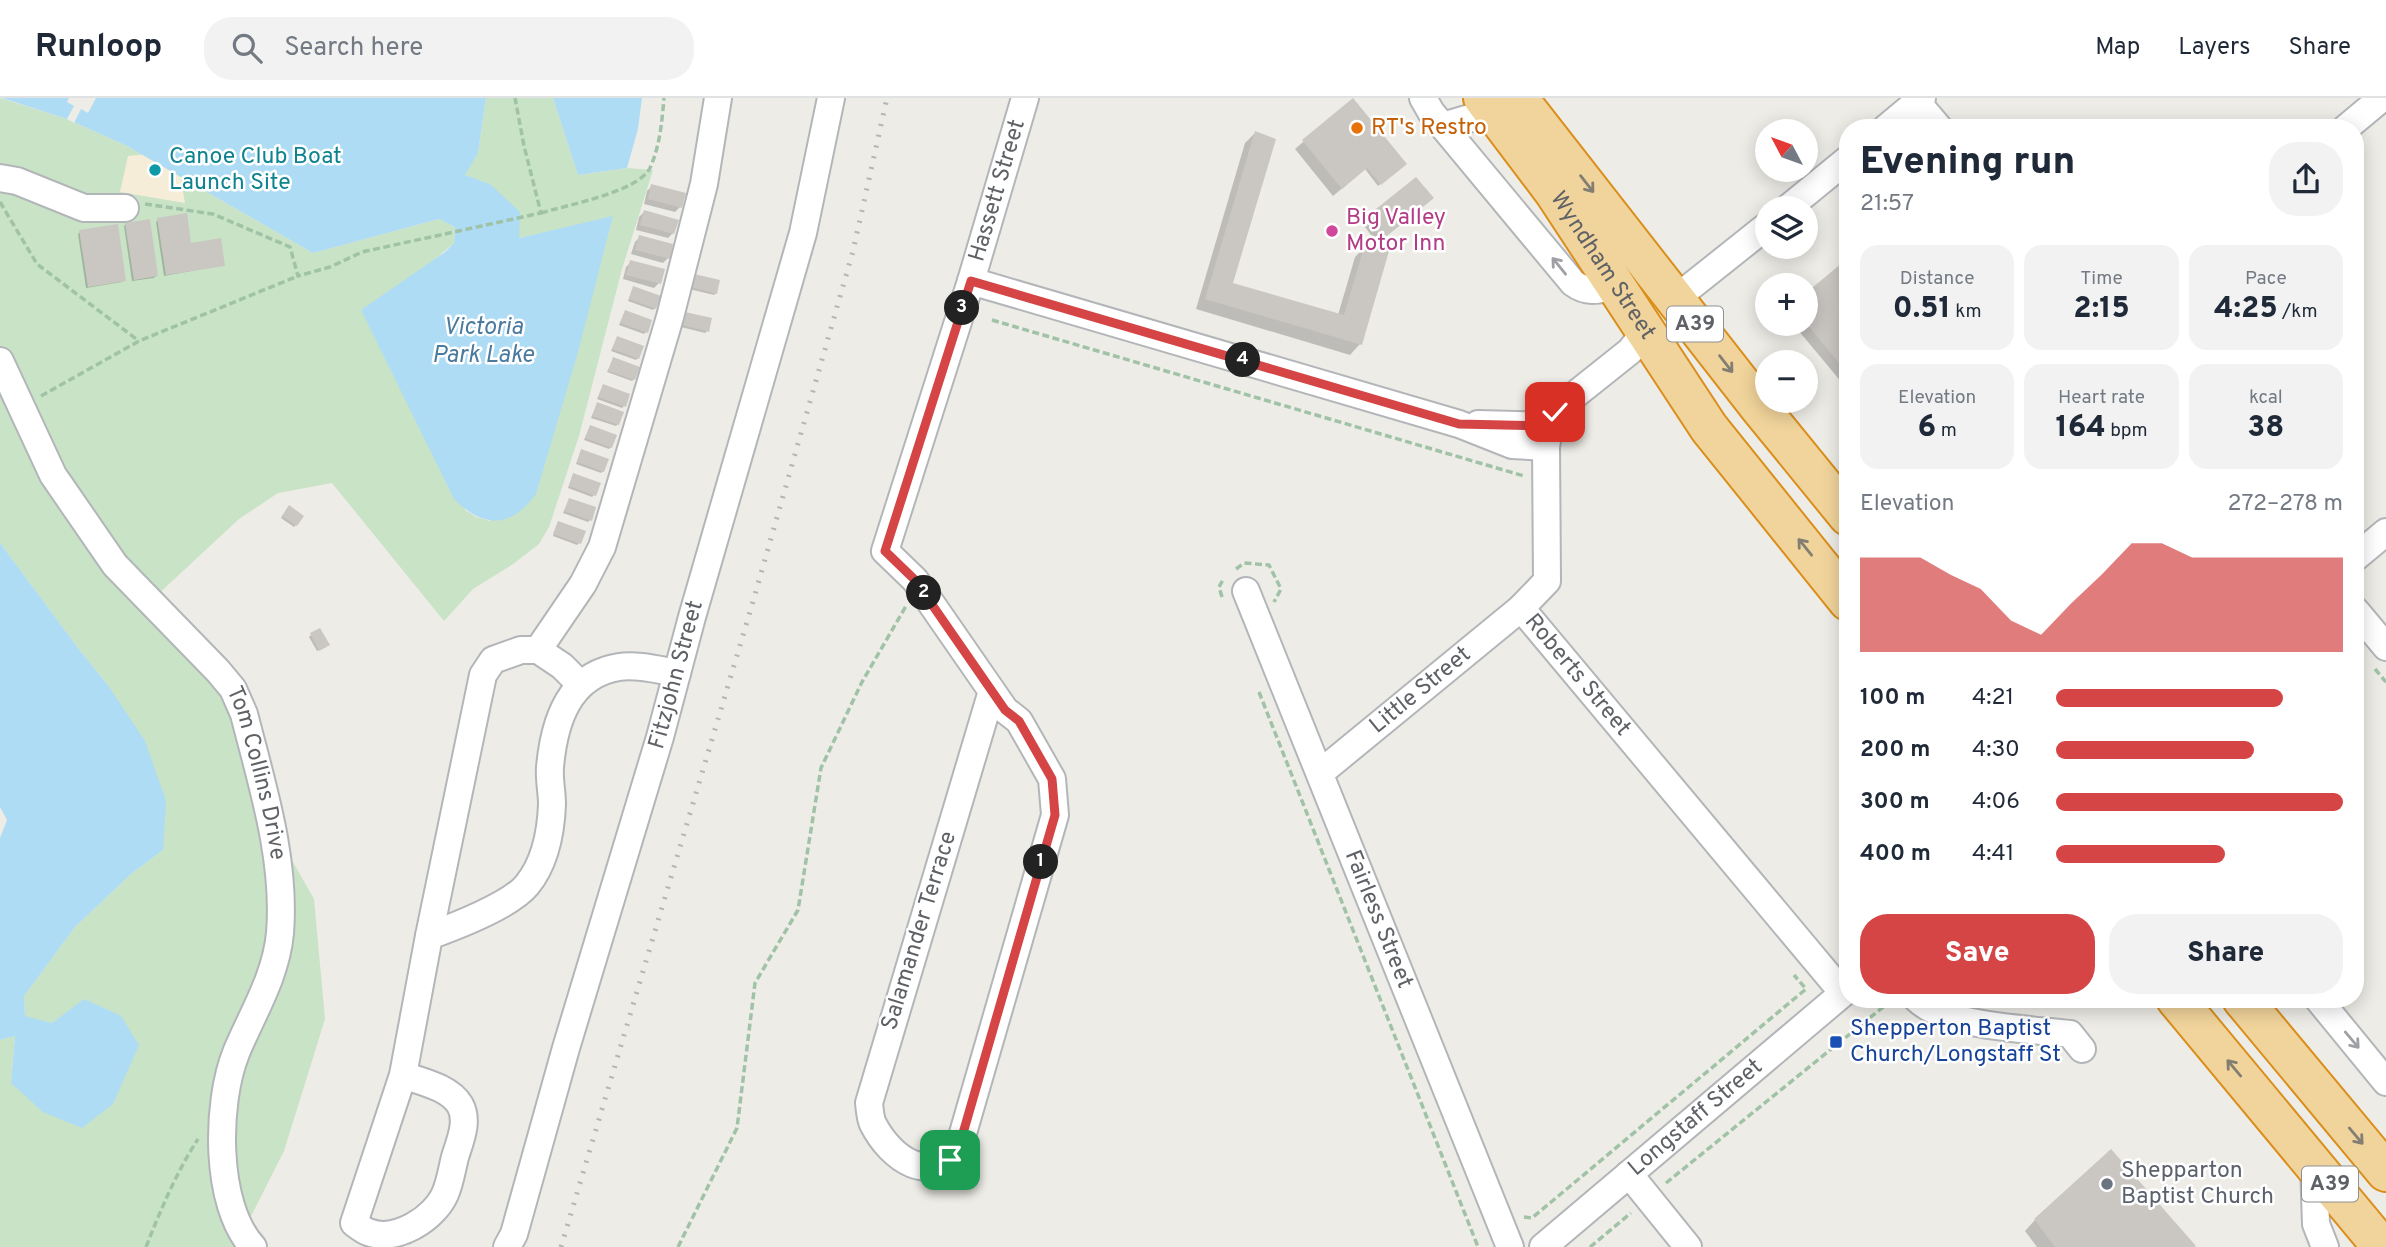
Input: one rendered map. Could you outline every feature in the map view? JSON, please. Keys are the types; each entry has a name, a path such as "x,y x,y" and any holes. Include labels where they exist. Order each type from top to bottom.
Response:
{"highway":[{"name":"Wyndham Street","path":"1500,105 1644,333 1709,428 1839,590"},
{"name":"Wyndham Street","path":"1500,105 1675,299 1839,505"},
{"path":"1644,333 1675,299"},
{"name":"A39","path":"2183,1008 2382,1247"},
{"name":"A39","path":"2249,1008 2386,1172"}],"street":[{"path":"538,650 583,584 602,547 670,317 704,184 718,98"},
{"name":"Fitzjohn Street","path":"508,1247 514,1234 803,233 831,98"},
{"name":"Hassett Street","path":"915,580 885,551 971,281 1025,98"},
{"path":"1423,98 1573,283 1592,292 1616,286"},
{"path":"2357,119 2382,98"},
{"path":"1897,119 1920,100 1933,119"},
{"path":"1443,126 1500,105"},
{"path":"1803,196 1839,166"},
{"path":"0,178 17,181 84,208 129,205"},
{"path":"1675,299 1755,235"},
{"path":"971,281 1459,424 1512,445 1548,437 1555,412 1630,351 1644,333"},
{"name":"Tom Collins Drive","path":"0,361 53,475 115,565 218,671 233,689 244,713 280,872 280,935 274,960 267,987 235,1055 225,1097 225,1186 237,1224 253,1247"},
{"name":"Roberts Street","path":"1548,437 1548,581 1521,608 1839,983"},
{"path":"2364,550 2386,532"},
{"path":"915,580 992,691"},
{"name":"Fairless Street","path":"1232,589 1320,773 1510,1247"},
{"name":"Little Street","path":"1320,773 1521,608"},
{"path":"2364,621 2386,647"},
{"path":"403,1075 448,1092 464,1113 464,1129 444,1195 434,1209 423,1220 404,1230 386,1234 369,1233 354,1223 403,1075 483,675 493,660 521,650 538,650 562,666 580,684"},
{"path":"429,936 509,900 526,887 539,868 548,840 552,805 550,769 555,729 568,697 580,684 599,673 619,667 677,673"},
{"name":"Salamander Terrace","path":"992,691 1005,710 1019,721 1052,779 1055,815 959,1147 950,1160 922,1167 904,1163 872,1123 869,1103 992,691"},
{"name":"Longstaff Street","path":"1544,1247 1839,997"},
{"path":"1931,1008 1967,1022 2070,1034 2082,1049"},
{"path":"2325,1008 2386,1082"},
{"path":"2314,1165 2316,1224 2325,1247"},
{"path":"1629,1174 1688,1247"}],"path":[{"path":"515,98 541,213"},
{"path":"25,416 139,341 298,276 330,267 362,252 541,213 637,183 650,169 660,134 664,98"},
{"path":"0,202 37,264 139,341"},
{"path":"129,205 213,214 290,247 298,276"},
{"path":"992,320 1529,477"},
{"path":"1232,589 1244,563 1269,565 1281,589 1272,607"},
{"path":"678,1247 737,1128 755,983 798,909 821,768 862,682 907,604 915,580"},
{"path":"1258,689 1478,1247"},
{"path":"1515,1215 1532,1218 1806,989 1789,968"},
{"path":"1590,1247 1882,1008"},
{"path":"146,1247 164,1201 198,1138"}],"green space":[{"path":"0,98 67,119 127,146 313,253 439,219 455,227 454,243 434,260 465,510 490,521 613,217 519,238 490,184 464,175 478,153 486,98 553,98 578,175 627,168 653,170 622,269 579,436 549,527 539,544 473,589 444,621 332,483 278,493 239,519 155,597 238,723 286,850 314,899 325,1019 284,1151 246,1226 241,1247 0,1247 0,1040 15,1036 11,1083 84,1000 52,1023 25,1017 24,996 75,927 131,874 163,850 107,684 0,543"}],"sand":[{"name":"Canoe Club Boat Launch Site","path":"159,153 191,160 181,180 185,203 120,192 128,156"}],"water":[{"name":"Victoria Park Lake","path":"2,98 486,98 478,153 465,175 490,184 520,212 519,238 613,216 578,352 536,494 517,513 497,520 476,516 454,499 361,310 445,252 454,243 455,227 439,219 313,253 127,146 67,119"},
{"path":"553,98 642,98 638,129 627,168 578,175"},
{"path":"0,543 107,684 145,741 166,801 163,850 131,874 75,927 24,996 25,1016 52,1023 84,999 121,1016 139,1045 113,1104 82,1128 43,1112 11,1083 15,1036 0,1040 0,838 7,820 0,807"}],"pier":[{"path":"69,98 96,98 88,113 81,109 74,123 67,119 74,106 67,102"}],"building":[{"path":"1353,98 1407,164 1381,185 1367,168 1342,189 1302,140"},
{"path":"1255,131 1276,139 1233,283 1344,315 1365,244 1389,251 1362,345 1205,299"},
{"path":"1416,177 1434,198 1383,239 1366,217"},
{"path":"651,184 686,193 682,208 648,199"},
{"path":"644,210 679,220 674,234 640,225"},
{"path":"187,213 191,243 221,238 225,266 166,275 157,218"},
{"path":"150,219 158,276 134,280 125,223"},
{"path":"118,224 126,281 88,287 79,230"},
{"path":"639,235 673,244 670,259 635,250"},
{"path":"630,260 665,269 661,284 626,275"},
{"path":"1839,266 1839,363 1817,336 1818,283"},
{"path":"694,274 720,280 717,294 690,287"},
{"path":"633,286 661,296 656,309 629,299"},
{"path":"625,310 652,320 648,333 620,323"},
{"path":"685,312 712,318 709,332 682,325"},
{"path":"617,336 644,346 639,359 612,349"},
{"path":"613,357 640,367 635,380 608,371"},
{"path":"603,384 630,394 626,407 598,397"},
{"path":"597,402 624,412 619,425 592,416"},
{"path":"590,425 617,435 612,448 585,438"},
{"path":"581,449 609,459 604,472 577,462"},
{"path":"573,473 601,483 596,496 569,486"},
{"path":"569,498 596,507 592,521 564,511"},
{"path":"289,505 304,516 297,526 282,516"},
{"path":"558,521 586,531 581,544 553,534"},
{"path":"320,628 330,645 319,651 310,633"},
{"name":"Shepparton Baptist Church","path":"2111,1149 2196,1246 2055,1247 2034,1219"}],"railway":[{"path":"561,1247 752,605 853,251 887,98"}],"place":[{"name":"RT's Restro","path":"1357,128"},
{"name":"Canoe Club Boat Launch Site","path":"155,170"},
{"name":"Big Valley Motor Inn","path":"1332,231"},
{"name":"Shepperton Baptist Church/Longstaff St","path":"1836,1042"},
{"name":"Shepparton Baptist Church","path":"2107,1184"}],"route":[{"path":"950,1160 959,1147 1055,815 1052,779 1019,721 1005,710 915,580 885,551 971,281 1459,424 1549,426 1555,412"}]}
